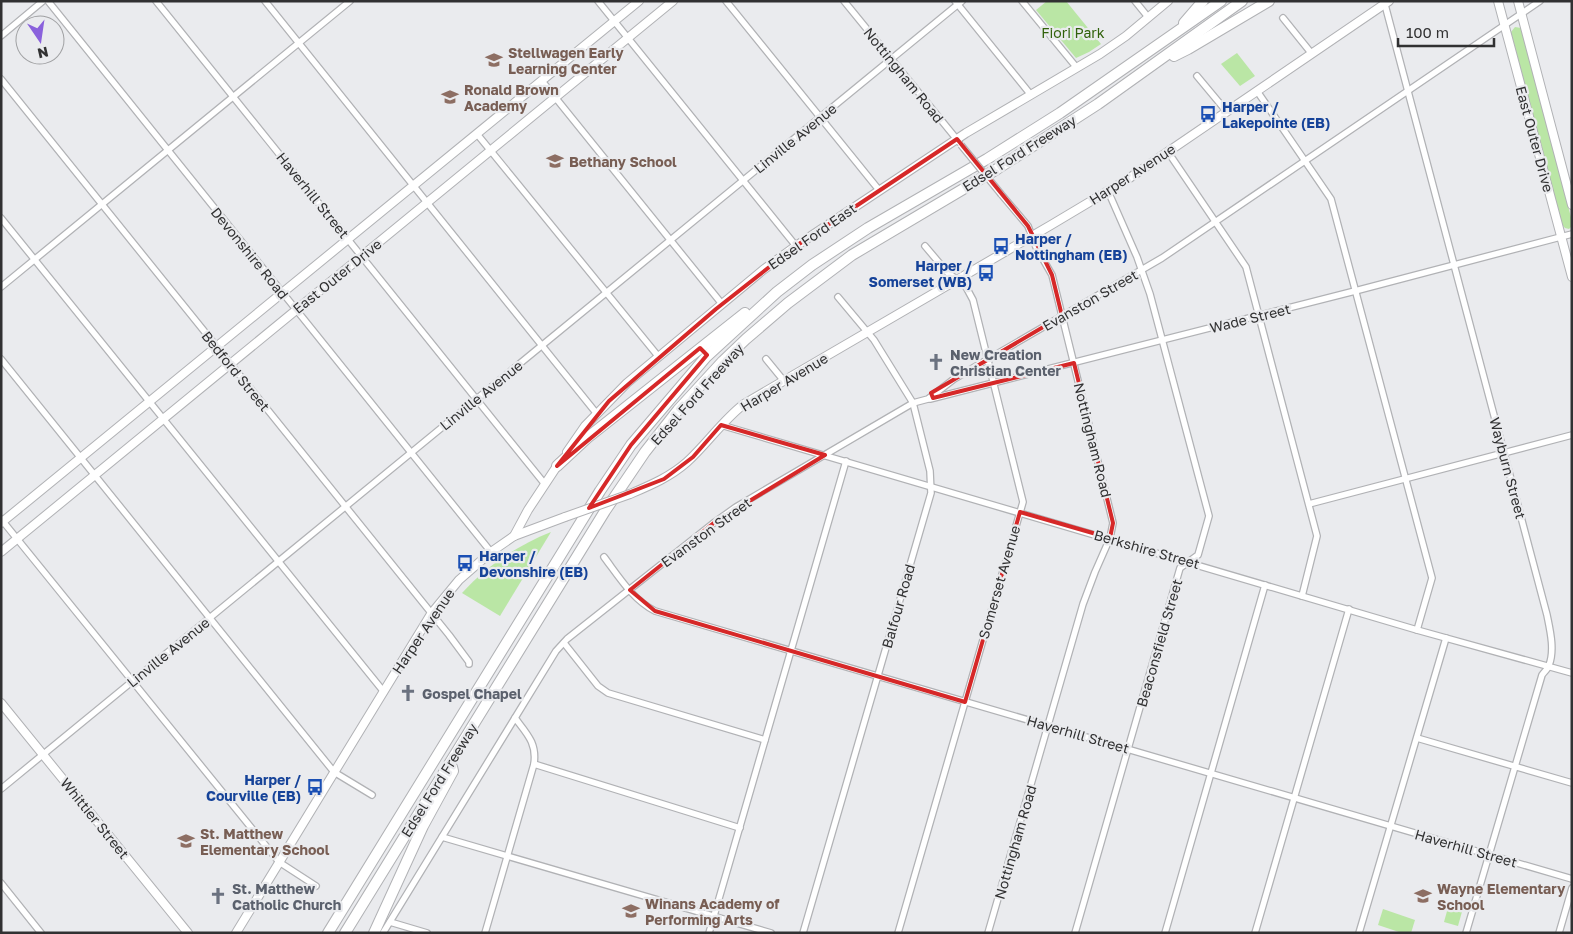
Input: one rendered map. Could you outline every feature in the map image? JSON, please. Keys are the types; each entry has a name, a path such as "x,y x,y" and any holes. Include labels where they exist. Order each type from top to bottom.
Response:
{"highway":[{"path":"1176,33 1203,1"},
{"name":"Edsel Ford Freeway","path":"328,933 584,517 631,445 706,357 777,292 812,265 868,228 987,159 1060,113 1221,1"},
{"name":"Edsel Ford Freeway","path":"345,933 634,467 678,410 723,361 769,318 839,264 996,169 1098,104 1242,1"},
{"path":"1150,68 1188,49 1269,1"},
{"path":"556,466 587,438 680,363 745,312 777,292"},
{"path":"374,933 423,826 453,770 452,759"}],"street":[{"path":"1,36 43,1"},
{"name":"Devonshire Road","path":"48,1 491,552"},
{"name":"Haverhill Street","path":"156,1 544,483"},
{"path":"265,1 597,414"},
{"path":"1,286 350,1"},
{"path":"598,1 796,246"},
{"name":"East Outer Drive","path":"2,521 150,402 638,1"},
{"name":"East Outer Drive","path":"1,552 673,1"},
{"path":"726,1 879,190"},
{"name":"Nottingham Road","path":"844,1 1028,226 1036,247 1052,275 1113,523 1110,538 1094,572 1083,604 988,933"},
{"path":"1022,1 1077,68"},
{"path":"1135,1 1148,17"},
{"name":"Edsel Ford East","path":"514,536 544,483 585,426 627,382 658,356 796,246 879,190 1114,45 1168,1"},
{"name":"East Outer Drive","path":"1498,1 1572,277"},
{"name":"East Outer Drive","path":"1518,1 1572,205"},
{"name":"Evanston Street","path":"383,933 556,651 564,643 729,512 913,403 928,399 954,379 1141,270 1215,222 1540,1"},
{"path":"958,2 1031,95"},
{"name":"Linville Avenue","path":"1,788 891,59 958,2"},
{"name":"Harper Avenue","path":"236,933 431,614 459,580 491,552 514,536 630,494 650,486 675,472 693,457 721,425 744,404 1108,191 1227,112 1386,2"},
{"name":"Wayburn Street","path":"1386,2 1548,622 1551,642 1549,666 1542,675 1466,933"},
{"path":"1283,18 1312,54"},
{"path":"1197,76 1227,112"},
{"name":"Bedford Street","path":"1,79 346,506 461,651 469,664"},
{"path":"542,81 722,304"},
{"path":"1257,91 1331,199 1432,578 1417,630"},
{"path":"477,134 658,356"},
{"path":"1168,152 1246,267 1317,540 1302,596"},
{"name":"Beaconsfield Street","path":"1075,933 1180,568 1198,555 1209,516 1150,294 1108,191"},
{"path":"1,218 384,692"},
{"name":"Wade Street","path":"928,399 1355,292 1572,234"},
{"name":"Somerset Avenue","path":"898,933 1024,502 973,300 966,287 947,272 925,246"},
{"name":"Balfour Road","path":"804,933 931,493 930,471 913,403 874,340 838,297"},
{"path":"1,359 334,772 372,795"},
{"path":"766,359 784,381"},
{"name":"Berkshire Street","path":"721,425 1110,538 1417,630 1572,673"},
{"path":"1309,504 1572,435"},
{"path":"709,933 846,461"},
{"path":"2,521 279,862 316,886"},
{"name":"Haverhill Street","path":"604,557 641,603 655,611 1572,879"},
{"path":"1165,933 1264,585"},
{"path":"1255,933 1349,609"},
{"path":"1359,933 1446,638"},
{"path":"564,643 598,686 608,693 765,740"},
{"name":"Whittier Street","path":"1,703 188,933"},
{"path":"485,933 534,764 535,756 531,739 515,718"},
{"path":"1417,738 1572,783"},
{"path":"534,764 740,828"},
{"path":"442,837 771,933"},
{"path":"1,883 41,933"},
{"path":"1559,933 1572,888"},
{"path":"390,922 427,933"}],"highlighted area":[{"path":"957,139 1028,226 1052,275 1062,316 931,393 933,398 1074,363 1113,523 1110,538 1020,512 965,702 655,611 630,590 715,522 825,455 721,425 693,457 664,479 589,508 631,445 707,355 700,348 557,466 609,401 716,309 796,246"}],"green space":[{"name":"Fiori Park","path":"1047,1 1066,1 1101,44 1076,58 1036,10"},
{"path":"1515,27 1521,28 1572,221 1572,226 1569,229 1562,225 1511,32"},
{"path":"1237,53 1255,76 1240,86 1221,64"},
{"path":"551,532 500,616 462,593 482,574 514,550"},
{"path":"1449,904 1463,908 1458,926 1444,922"},
{"path":"1383,909 1415,920 1411,933 1402,933 1378,925"}],"place":[{"name":"Stellwagen Early Learning Center","path":"494,60"},
{"name":"Ronald Brown Academy","path":"450,97"},
{"name":"Harper / Lakepointe (EB)","path":"1208,114"},
{"name":"Bethany School","path":"555,161"},
{"name":"Harper / Nottingham (EB)","path":"1001,246"},
{"name":"Harper / Somerset (WB)","path":"986,273"},
{"name":"New Creation Christian Center","path":"936,362"},
{"name":"Harper / Devonshire (EB)","path":"465,563"},
{"name":"Gospel Chapel","path":"408,693"},
{"name":"Harper / Courville (EB)","path":"315,787"},
{"name":"St. Matthew Elementary School","path":"186,841"},
{"name":"St. Matthew Catholic Church","path":"218,896"},
{"name":"Wayne Elementary School","path":"1423,896"},
{"name":"Winans Academy of Performing Arts","path":"631,911"}]}
